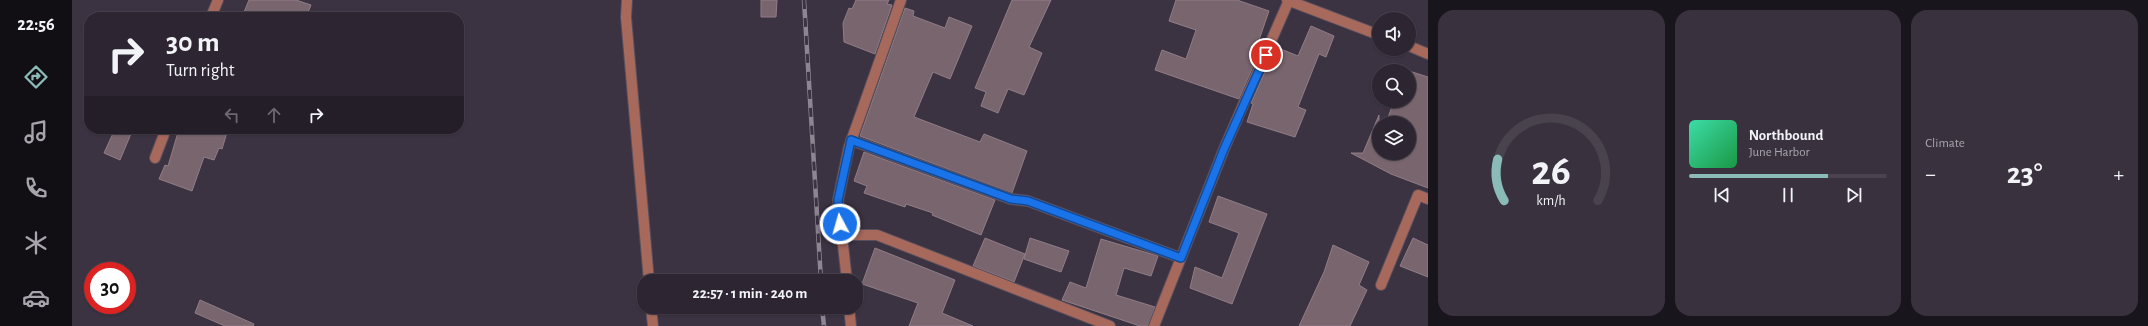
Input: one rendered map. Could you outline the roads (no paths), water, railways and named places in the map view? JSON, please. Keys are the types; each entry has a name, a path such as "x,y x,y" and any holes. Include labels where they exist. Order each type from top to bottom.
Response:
{"street":[{"path":"213,12 218,0"},
{"path":"627,0 626,17 648,274"},
{"path":"846,274 838,200 851,140 901,0"},
{"path":"1154,326 1224,149 1289,0 1372,32"},
{"path":"1416,49 1428,54"},
{"path":"155,158 164,134"},
{"path":"851,140 1011,199 1028,201 1181,258"},
{"path":"1381,285 1418,195 1428,199"},
{"path":"842,235 877,235 1110,326"},
{"path":"652,314 653,326"},
{"path":"850,314 852,326"}],"railway":[{"path":"804,0 821,274"},
{"path":"823,314 824,326"}]}
